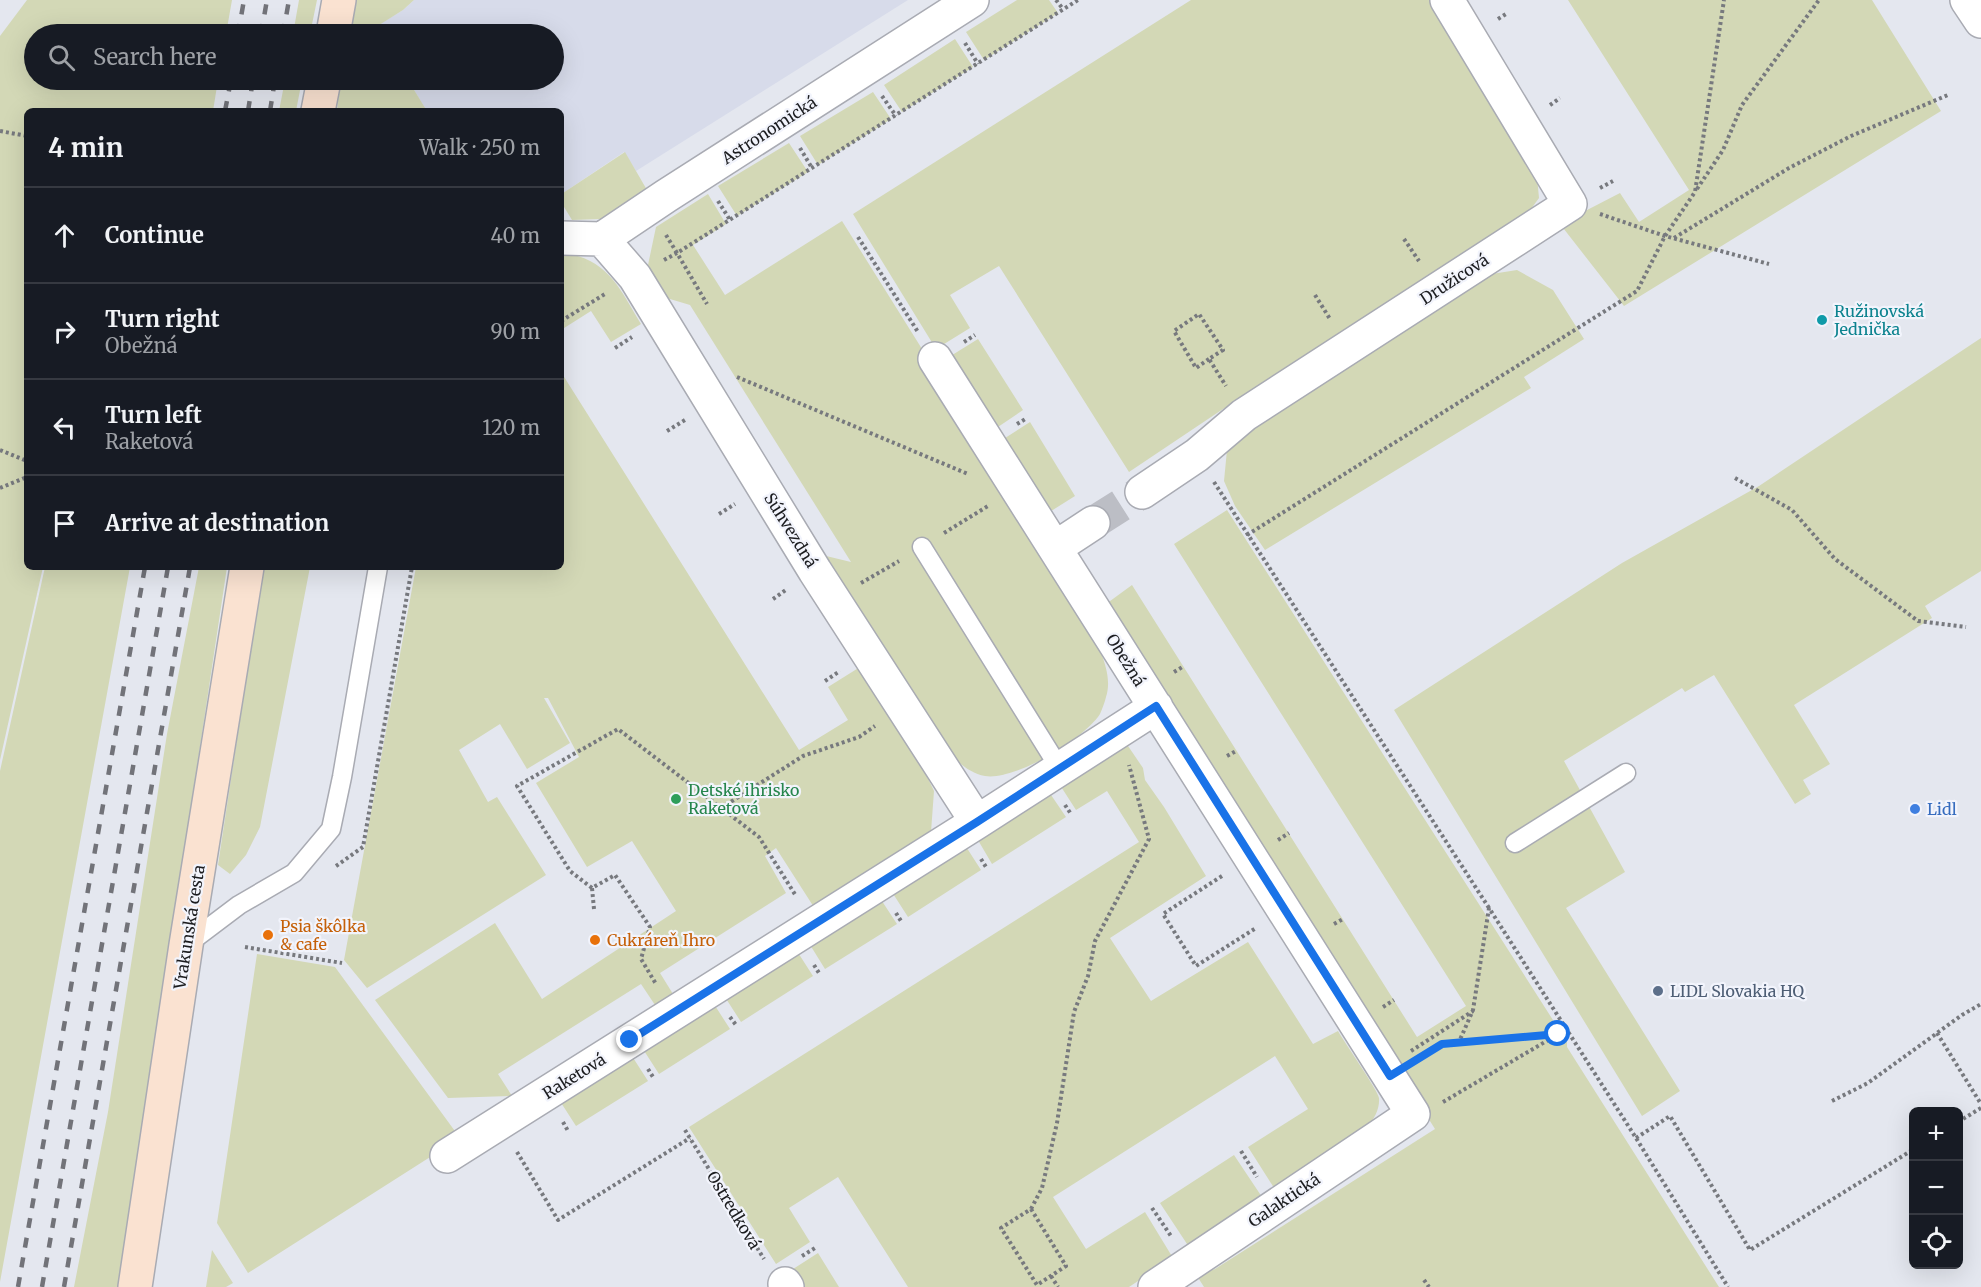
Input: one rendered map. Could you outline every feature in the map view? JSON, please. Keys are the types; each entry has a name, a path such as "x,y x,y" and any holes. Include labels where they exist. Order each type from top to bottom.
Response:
{"main road":[{"path":"335,24 339,0"},
{"path":"319,108 322,90"},
{"name":"Vrakunská cesta","path":"135,1287 186,945 247,570"}],"street":[{"name":"Astronomická","path":"602,240 666,196 972,0"},
{"path":"1447,0 1570,204"},
{"path":"1967,0 1981,21"},
{"name":"Družicová","path":"1142,492 1197,455 1244,415 1570,204"},
{"path":"564,238 602,240"},
{"name":"Súhvezdná","path":"602,240 635,277 816,571 977,822"},
{"name":"Obežná","path":"935,359 1413,1114"},
{"path":"1055,548 1093,523"},
{"name":"Raketová","path":"447,1155 977,822 1156,706"},
{"name":"Galaktická","path":"1155,1287 1413,1114"}],"lane":[{"path":"922,547 1060,769"},
{"path":"186,945 239,905 294,873 331,829 377,570"},
{"path":"1515,843 1626,773"}],"path":[{"path":"1056,0 1063,10"},
{"path":"677,253 1078,0"},
{"path":"1695,192 1724,0"},
{"path":"1247,535 1637,291 1665,236 1723,150 1742,105 1819,0"},
{"path":"962,38 978,63"},
{"path":"1674,238 1799,162 1851,136 1948,95"},
{"path":"0,130 24,135"},
{"path":"1570,204 1665,236 1769,264"},
{"path":"858,237 935,359"},
{"path":"1199,314 1223,350 1209,359 1196,368 1174,331 1199,314"},
{"path":"1209,359 1244,415"},
{"path":"738,377 986,482 1017,488"},
{"path":"0,450 24,460"},
{"path":"1197,455 1569,1033 1728,1287"},
{"path":"0,488 24,478"},
{"path":"1735,478 1792,510 1835,559 1918,621 1966,627"},
{"path":"363,847 411,570"},
{"path":"721,808 803,756 859,737 904,708"},
{"path":"594,909 592,888 570,871 517,786 618,729 759,837 814,925"},
{"path":"1031,1209 1066,1266 1037,1285 1000,1228 1031,1209 1042,1188 1057,1124 1074,1012 1088,976 1095,941 1149,839 1120,729"},
{"path":"1284,910 1196,966 1162,914 1289,833"},
{"path":"592,888 615,875 650,927 641,959 673,1013"},
{"path":"1459,1042 1473,1010 1489,908"},
{"path":"245,946 342,963"},
{"path":"1832,1101 1868,1083 1981,1005"},
{"path":"1387,1072 1473,1010"},
{"path":"1387,1072 1442,1044 1569,1033"},
{"path":"1938,1033 1981,1106 1963,1119"},
{"path":"1413,1114 1426,1112 1558,1034"},
{"path":"1636,1138 1670,1116 1750,1250 1909,1152"},
{"path":"499,1123 558,1220 690,1138"},
{"name":"Ostredková","path":"685,1130 773,1274 786,1286"},
{"path":"1052,1276 1058,1287"},
{"path":"1424,1280 1429,1287"}],"shaded area":[{"path":"414,0 908,0 636,171 624,152 564,192 564,108 425,108 414,90 564,90 564,24 380,24 403,10"}],"green space":[{"path":"27,0 232,0 228,24 24,24 24,90 216,90 213,108 24,108 24,570 42,570 0,760 0,36"},
{"path":"299,0 317,0 312,24 295,24"},
{"path":"354,0 414,0 381,24 350,24"},
{"path":"1017,0 1049,0 1058,13 984,60 966,32"},
{"path":"1191,0 1438,0 1535,156 1539,198 1514,232 1271,385 1223,409 1129,472 999,266 950,295 970,328 936,349 853,214"},
{"path":"1568,0 1872,0 1941,111 1624,306 1560,224 1620,193 1639,222 1689,190"},
{"path":"955,39 973,67 902,112 884,85"},
{"path":"283,90 300,90 297,108 280,108"},
{"path":"339,90 414,90 425,108 337,108"},
{"path":"873,92 891,119 818,165 800,136"},
{"path":"789,143 808,172 737,216 718,186"},
{"path":"625,152 647,190 601,219 572,220 564,207 564,192"},
{"path":"708,194 726,224 693,245 725,295 842,221 1014,496 1101,652 1108,680 1100,714 1080,735 1048,756 1013,772 998,776 985,776 973,772 944,748 822,555 851,562 690,305 660,296 648,265 656,227"},
{"path":"564,253 591,261 601,268 618,287 641,324 611,342 591,311 564,328"},
{"path":"1517,270 1553,290 1584,339 1524,377 1531,388 1265,550 1235,506 1224,481 1227,450 1248,423 1479,276"},
{"path":"1981,338 1981,571 1925,606 1932,618 1794,705 1830,764 1803,780 1811,794 1795,804 1714,675 1685,692 1682,688 1564,761 1625,872 1566,908 1680,1091 1642,1116 1394,710 1622,563 1759,486"},
{"path":"978,339 1023,410 995,429 949,357"},
{"path":"564,377 799,750 848,720 828,687 860,667 922,766 934,791 931,832 817,912 776,848 765,856 786,893 660,973 673,994 655,1005 641,984 498,1074 512,1096 448,1098 375,1000 495,923 542,999 676,911 632,841 587,867 536,783 579,757 548,698 544,698 570,743 527,769 500,724 459,750 488,802 497,797 546,875 367,988 344,960 415,570 564,570"},
{"path":"1030,422 1075,496 1048,513 1002,440"},
{"path":"1227,510 1567,1042 1567,1047 1719,1287 1204,1287 1197,1276 1215,1269 1435,1129 1106,604 1132,585 1417,1037 1466,1006 1174,544"},
{"path":"44,570 129,570 0,1282 0,771"},
{"path":"198,570 227,570 119,1287 74,1287 108,1112 167,734"},
{"path":"263,570 309,570 260,827 246,855 230,874 218,865"},
{"path":"1126,743 1143,768 1145,780 1206,876 1110,938 1151,1001 1248,942 1313,1044 1338,1031 1379,1098 1377,1112 1368,1126 1339,1152 1276,1191 1248,1147 1308,1109 1275,1056 1053,1197 1086,1249 1145,1212 1173,1258 1129,1287 908,1287 838,1177 789,1208 810,1242 776,1264 689,1127 1139,842 1107,791 1076,810 1058,782"},
{"path":"1047,789 1066,817 992,864 975,835"},
{"path":"963,842 981,870 908,917 890,889"},
{"path":"878,895 897,924 825,969 807,940"},
{"path":"795,948 813,976 741,1022 723,994"},
{"path":"257,954 335,967 460,1138 248,1273 217,1223"},
{"path":"712,1001 730,1029 659,1074 641,1046"},
{"path":"630,1053 648,1081 576,1126 558,1098"},
{"path":"1234,1155 1264,1200 1189,1247 1160,1203"},
{"path":"212,1250 233,1283 226,1287 206,1287"},
{"path":"818,1253 839,1287 800,1287 790,1271"}],"tunnel":[{"path":"1093,523 1142,492"}],"railway":[{"path":"240,24 244,0"},
{"path":"263,24 267,0"},
{"path":"285,24 289,0"},
{"path":"226,108 229,90"},
{"path":"248,108 251,90"},
{"path":"270,108 273,90"},
{"path":"18,1287 144,570"},
{"path":"42,1287 167,570"},
{"path":"64,1287 189,570"}],"place":[{"name":"Ružinovská Jednička","path":"1822,320"},
{"name":"Detské ihrisko Raketová","path":"676,799"},
{"name":"Lidl","path":"1915,809"},
{"name":"Psia škôlka & cafe","path":"268,935"},
{"name":"Cukráreň Ihro","path":"595,940"},
{"name":"LIDL Slovakia HQ","path":"1658,991"}],"route":[{"path":"630,1040 977,822 1156,706 1390,1076 1442,1044 1558,1034"}]}
